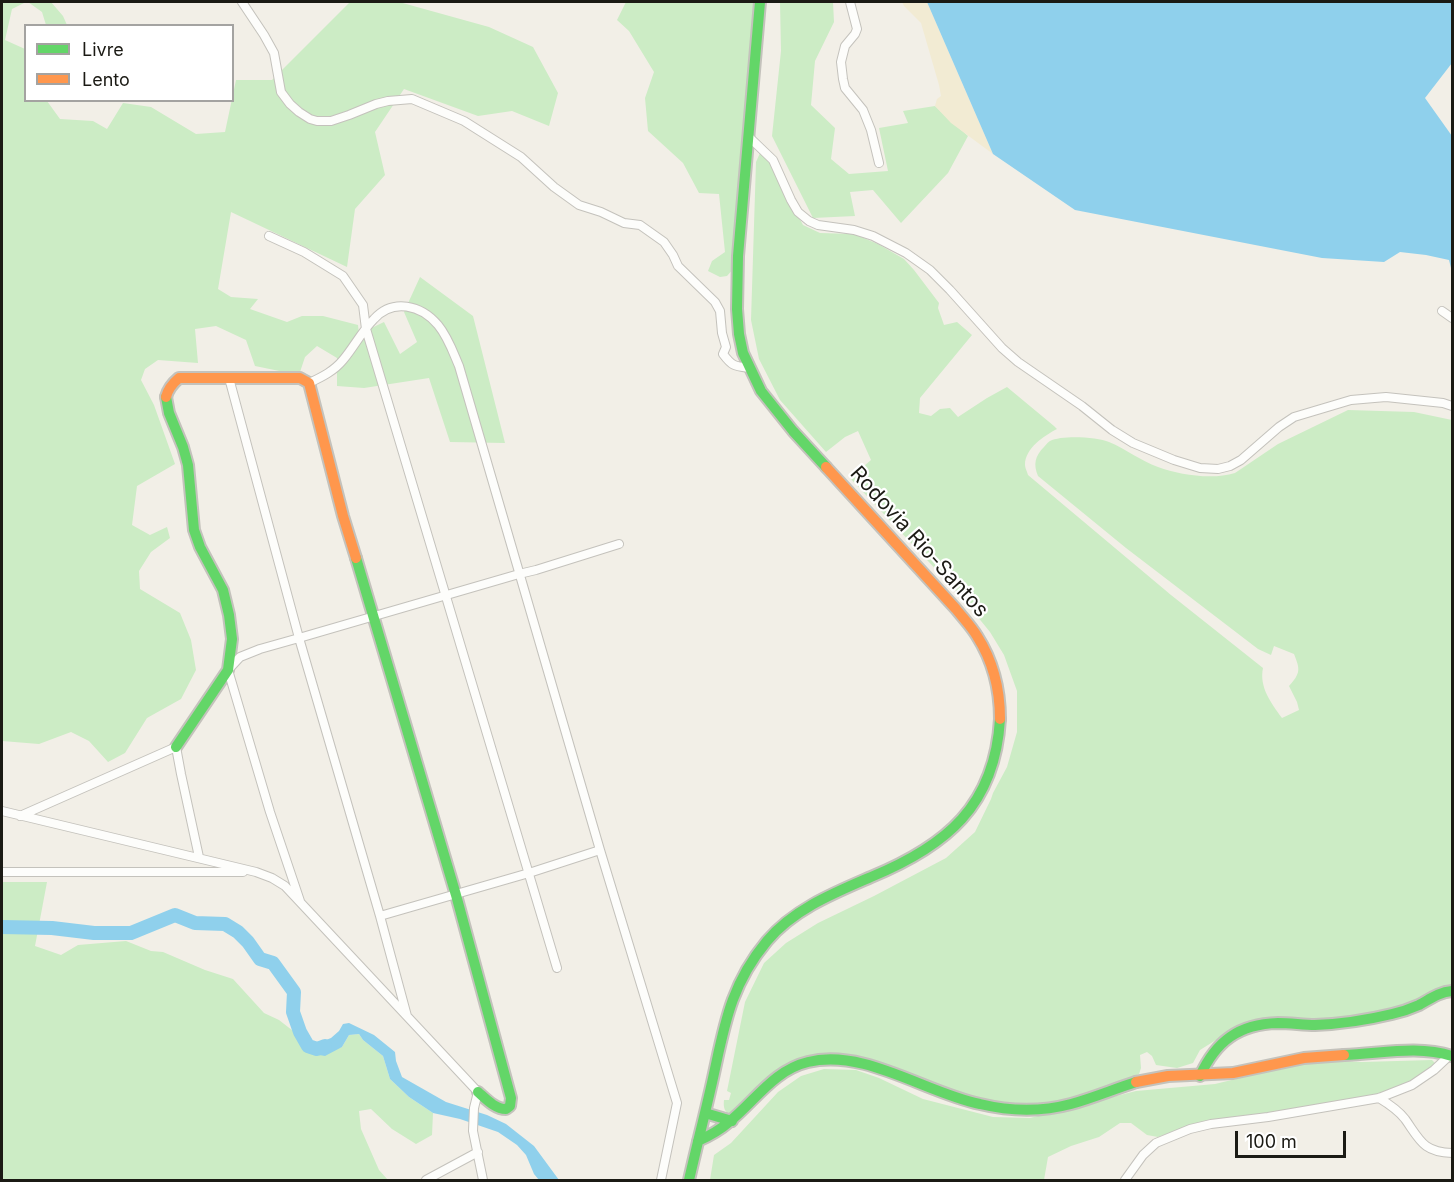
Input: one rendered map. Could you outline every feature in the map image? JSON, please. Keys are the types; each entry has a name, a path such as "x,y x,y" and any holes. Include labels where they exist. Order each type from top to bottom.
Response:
{"main road":[{"name":"Rodovia Rio-Santos","path":"689,1180 726,1018 739,982 751,961 786,921 840,891 904,862 937,843 956,827 972,807 984,786 993,762 1000,728 999,694 992,665 979,638 956,609 793,431 762,391 743,353 737,309 738,256 760,2"},
{"path":"177,747 228,670 232,639 223,590 200,547 194,530 188,465 169,413 167,393 180,378 300,378 309,383 372,618 456,895 511,1103 507,1108 498,1109 478,1092"},
{"path":"1200,1076 1206,1060 1216,1046 1232,1034 1247,1028 1277,1023 1314,1025 1388,1015 1409,1010 1439,993 1452,991"},
{"path":"698,1141 732,1121 780,1074 793,1066 811,1061 848,1061 987,1106 1045,1108 1081,1101 1149,1078 1234,1073 1322,1055 1434,1051 1451,1055"},
{"path":"705,1113 732,1121"}],"street":[{"path":"242,2 274,53 281,92 299,112 317,121 331,121 388,100 412,99 464,121 521,157 554,187 579,205 624,223 640,225 664,242 678,266 715,302 720,311 726,346 723,354 735,366 749,368"},
{"path":"850,2 857,29 845,46 841,62 843,79 845,88 863,110 871,130 879,163"},
{"path":"749,137 773,160 791,200 798,212 808,221 873,236 906,254 930,270 944,283 1002,348 1018,362 1082,406 1119,435 1132,443 1174,460 1200,468 1218,469 1230,466 1241,460 1279,426 1294,417 1351,400 1386,397 1452,406"},
{"path":"269,236 304,252 343,276 363,305 366,329 557,968"},
{"path":"309,383 335,368 374,319 383,310 396,306 416,308 438,325 459,366 600,850 677,1103 661,1180"},
{"path":"721,317 737,309"},
{"path":"1442,311 1452,318"},
{"path":"229,378 298,638 407,1016"},
{"path":"300,901 270,812 228,670 240,657 260,650 619,544"},
{"path":"20,816 177,747 199,857"},
{"path":"2,811 256,872 273,878 285,886 478,1092 474,1108 473,1131 483,1180"},
{"path":"380,916 600,850"},
{"path":"2,872 256,872"},
{"path":"1125,1180 1143,1155 1156,1143 1190,1129 1379,1098 1412,1084 1434,1070 1451,1055"},
{"path":"1379,1098 1404,1118 1423,1144 1433,1150 1452,1153"},
{"path":"426,1180 478,1152"}],"green space":[{"path":"2,2 26,2 12,9 5,40 24,49 24,102 48,102 60,119 93,121 107,129 123,103 151,107 196,134 225,132 231,102 234,102 236,80 272,80 350,2 399,2 489,27 533,47 558,93 549,126 512,111 478,116 404,89 375,132 385,175 355,209 347,267 231,212 218,289 231,297 258,299 250,309 287,322 302,316 323,316 358,325 359,334 384,322 400,354 417,342 404,312 420,277 473,316 505,443 450,442 429,378 364,388 337,386 337,358 317,346 305,357 299,375 255,366 246,340 216,326 195,329 198,363 158,360 145,369 141,380 154,405 175,464 137,486 132,525 150,535 167,527 170,538 151,552 139,571 140,589 180,613 191,640 196,670 181,699 147,718 125,753 108,762 89,741 71,732 39,744 2,741"},
{"path":"28,2 51,2 67,24 46,24 42,12"},
{"path":"626,2 756,2 735,267 727,276 720,277 708,271 712,261 725,252 719,194 699,193 683,163 648,131 645,98 654,72 629,31 617,20"},
{"path":"780,2 833,2 834,22 815,61 811,105 835,128 831,159 849,174 888,171 879,128 908,123 903,111 935,106 968,136 948,173 901,223 873,190 850,192 855,216 813,218 772,136 781,51"},
{"path":"760,153 766,155 803,225 820,233 854,234 904,259 939,303 938,308 944,325 957,322 972,335 920,398 919,413 931,416 940,409 950,408 958,417 1007,387 1054,426 1057,429 1041,439 1028,453 1025,465 1028,475 1171,595 1263,668 1264,688 1282,718 1299,710 1289,686 1296,678 1298,671 1294,654 1274,646 1271,655 1258,649 1126,548 1038,476 1035,464 1039,454 1050,441 1080,437 1109,442 1146,462 1167,470 1196,476 1216,476 1235,473 1278,444 1348,410 1414,412 1452,420 1452,989 1405,1009 1314,1023 1298,1021 1224,1035 1200,1050 1193,1063 1177,1068 1156,1065 1152,1056 1147,1052 1140,1055 1139,1074 1080,1099 1029,1106 979,1103 881,1068 796,1060 731,1117 727,1113 724,1100 729,1100 731,1093 727,1091 745,1002 764,963 786,943 818,923 946,858 975,832 1007,767 1017,732 1017,691 1004,655 990,632 959,594 850,478 871,460 858,431 845,437 826,452 780,400 759,359 751,320 756,162"},
{"path":"2,882 47,882 35,946 61,955 78,945 126,941 151,951 163,952 233,979 264,1013 279,1020 297,1034 309,1053 342,1047 349,1035 359,1034 383,1056 390,1079 409,1097 433,1113 432,1135 416,1144 392,1129 371,1109 359,1111 361,1129 379,1170 388,1180 2,1180"},
{"path":"1315,1060 1362,1062 1432,1060 1435,1063 1427,1073 1406,1086 1385,1094 1351,1101 1190,1125 1158,1137 1147,1135 1131,1123 1120,1123 1099,1137 1071,1146 1048,1157 1044,1180 710,1180 714,1155 731,1143 778,1092 801,1076 824,1069 856,1070 923,1099 993,1117 1030,1118 1136,1091 1215,1084"}],"sand":[{"path":"902,2 927,2 993,154 951,123 935,106 937,99 941,96 921,23"}],"water":[{"path":"927,2 1452,2 1452,63 1425,98 1452,136 1452,268 1449,260 1400,252 1384,262 1322,258 1075,210 993,154"},
{"path":"349,1023 374,1035 395,1052 402,1077 446,1102 487,1115 506,1124 534,1146 559,1180 539,1180 526,1155 517,1145 498,1132 460,1119 433,1113 409,1097 390,1079 383,1056 359,1034 349,1035 342,1047 325,1056 308,1053 308,1046 319,1045 339,1031 343,1024"}],"waterway":[{"path":"2,927 131,933 175,915 195,923 225,924 238,932 260,959 273,963 294,992 293,1012 308,1046 317,1049 325,1046"}],"traffic: fast":[{"path":"760,2 738,256 739,334 743,353 761,391 826,467"},
{"path":"166,397 169,413 188,465 194,530 200,547 223,590 232,639 228,670 176,747"},
{"path":"356,558 456,895 511,1098 510,1106 506,1109 498,1107 478,1092"},
{"path":"689,1180 729,1010 754,958 778,930 802,911 829,896 898,865 943,836 962,819 977,799 988,776 996,749 1000,719"},
{"path":"1200,1076 1213,1053 1221,1044 1240,1031 1264,1024 1310,1025 1364,1020 1406,1010 1439,994 1452,991"},
{"path":"1344,1055 1425,1051 1452,1056"},
{"path":"698,1141 726,1125 785,1072 808,1062 829,1059 873,1066 959,1098 1014,1109 1060,1107 1136,1082"},
{"path":"705,1113 732,1121"}],"traffic: slow":[{"path":"166,397 171,386 179,378 300,378 309,383 356,558"},
{"path":"826,467 975,632 995,676 1000,719"},
{"path":"1136,1082 1168,1076 1233,1073 1304,1058 1344,1055"}]}
